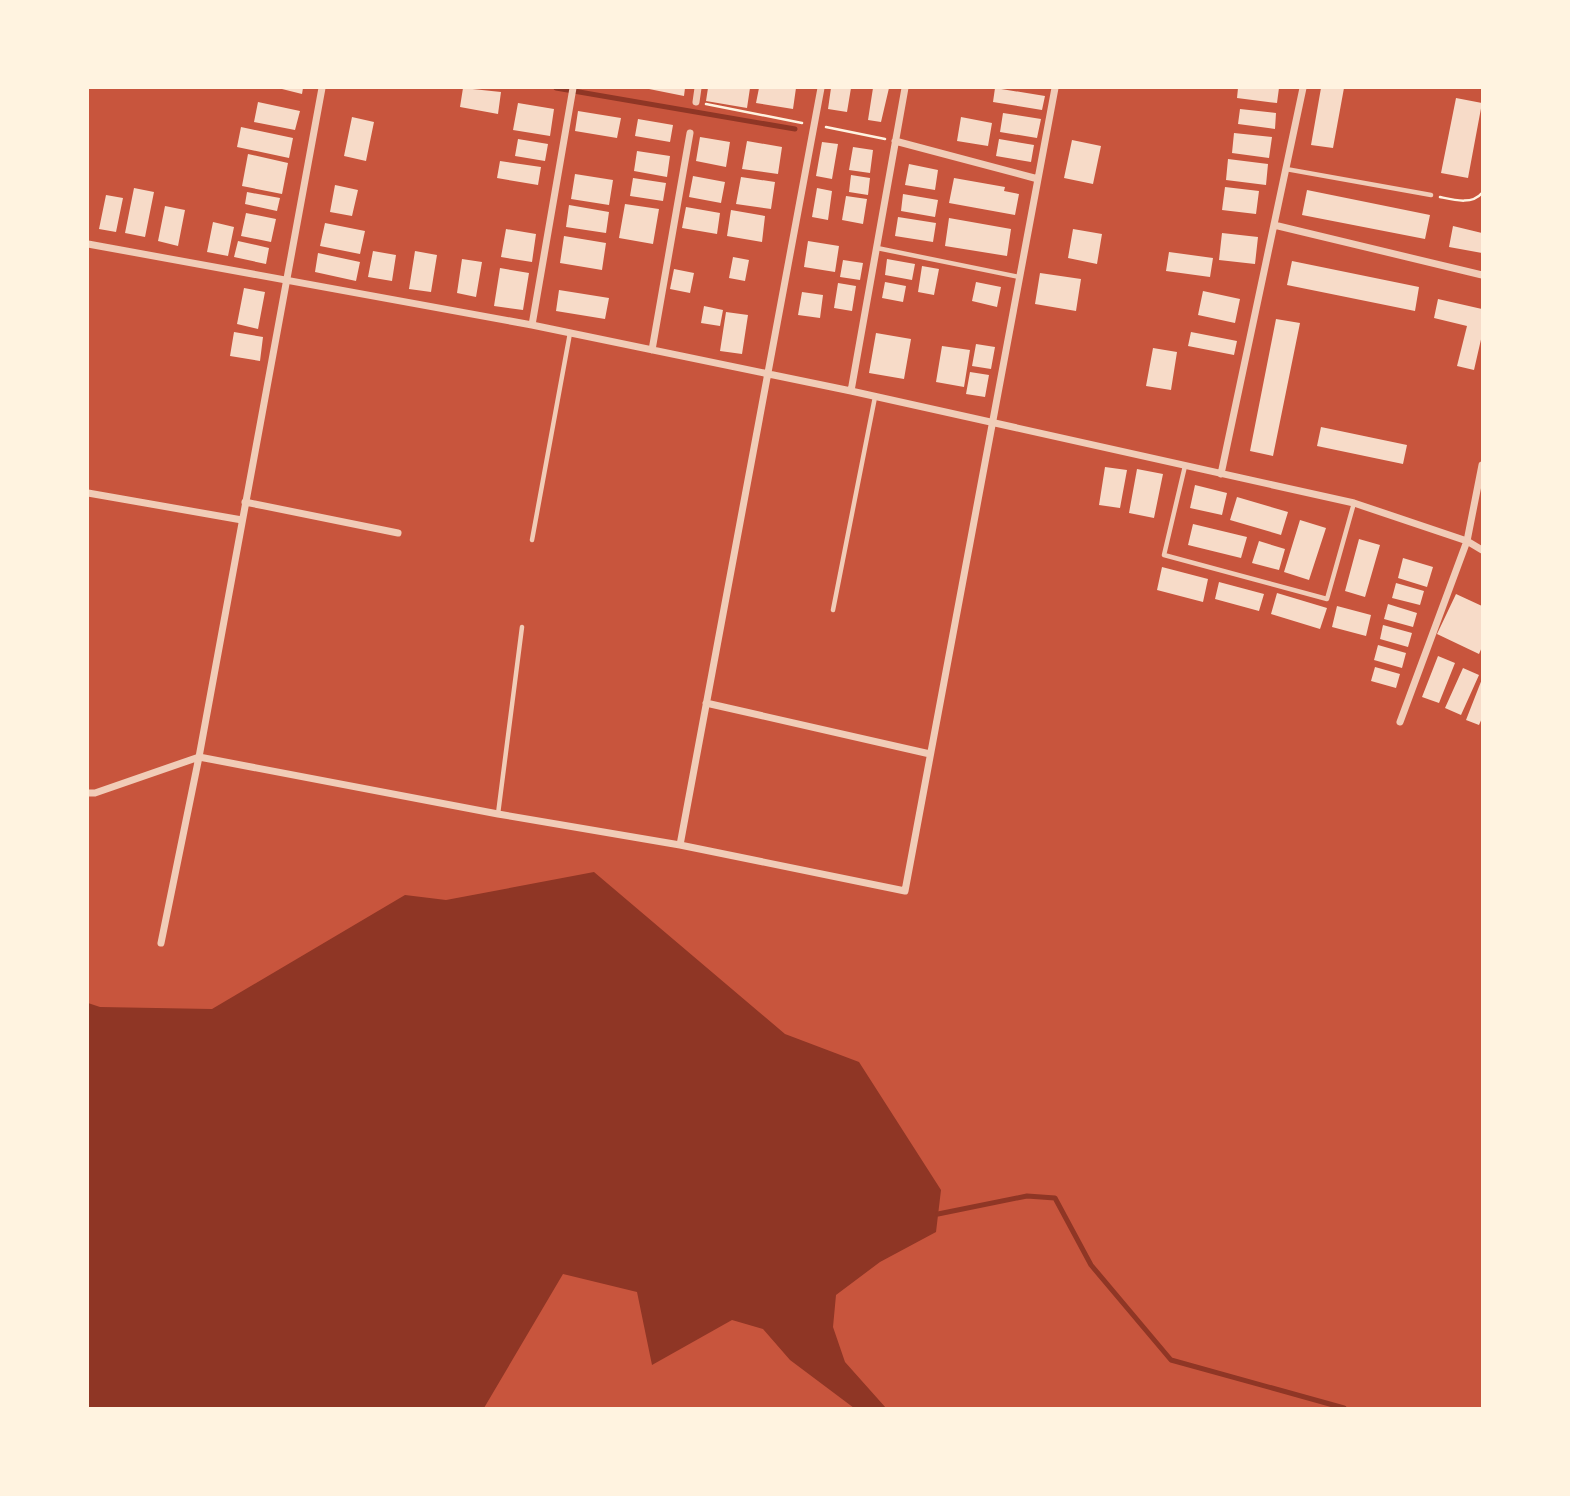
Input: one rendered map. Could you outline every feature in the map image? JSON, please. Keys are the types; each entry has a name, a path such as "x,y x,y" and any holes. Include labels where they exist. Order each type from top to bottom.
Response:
{"street":[{"path":"160,943 198,757 322,88"},
{"path":"532,325 573,88"},
{"path":"696,102 698,88"},
{"path":"680,845 821,88"},
{"path":"851,391 905,88"},
{"path":"91,793 198,757 498,814 680,845 905,891 1055,88"},
{"path":"1221,474 1303,88"},
{"path":"652,350 690,133"},
{"path":"895,141 1038,179"},
{"path":"1274,225 1482,275"},
{"path":"88,244 532,325 993,422 1354,503 1467,541 1482,550"},
{"path":"1400,722 1467,541 1482,465"},
{"path":"88,492 242,520"},
{"path":"245,502 398,533"},
{"path":"706,704 930,754"}],"lane":[{"path":"1286,169 1431,195"},
{"path":"877,248 1020,277"},
{"path":"531,540 570,333"},
{"path":"833,610 875,397"},
{"path":"1185,466 1164,555 1327,599 1354,503"},
{"path":"498,814 522,627"},
{"path":"88,799 91,793"}],"path":[{"path":"696,102 895,141"},
{"path":"1431,195 1462,201 1478,198 1482,193"}],"shaded area":[{"path":"594,872 785,1034 859,1062 941,1190 936,1232 880,1262 836,1295 833,1327 845,1362 886,1408 854,1408 790,1360 763,1329 732,1320 652,1365 637,1292 563,1274 484,1408 88,1408 88,1003 100,1007 212,1009 405,895 446,900"}],"building":[{"path":"278,88 303,88 302,94"},
{"path":"463,88 501,92 498,114 460,107"},
{"path":"644,88 685,88 684,96"},
{"path":"708,88 750,88 747,108 706,101"},
{"path":"759,88 796,88 793,109 756,103"},
{"path":"831,88 851,88 847,112 828,109"},
{"path":"873,88 889,88 881,122 868,120"},
{"path":"995,88 1045,96 1042,110 993,102"},
{"path":"1238,88 1279,88 1277,103 1237,98"},
{"path":"1321,88 1344,88 1333,148 1311,145"},
{"path":"1456,98 1482,103 1468,178 1441,173"},
{"path":"258,102 300,111 295,130 254,122"},
{"path":"518,103 554,109 550,136 513,130"},
{"path":"1240,109 1276,113 1275,129 1238,124"},
{"path":"578,111 621,118 617,138 575,131"},
{"path":"1003,113 1041,119 1037,138 1000,132"},
{"path":"352,117 374,122 366,161 344,156"},
{"path":"961,117 992,123 988,146 957,141"},
{"path":"638,119 673,125 670,142 635,136"},
{"path":"241,127 293,138 289,158 237,147"},
{"path":"1234,133 1272,137 1269,158 1232,153"},
{"path":"700,137 730,142 726,167 696,161"},
{"path":"518,139 548,144 545,161 515,156"},
{"path":"999,139 1034,145 1031,162 996,156"},
{"path":"1072,140 1101,146 1093,184 1064,178"},
{"path":"747,141 782,147 778,174 742,169"},
{"path":"822,142 838,144 832,179 816,176"},
{"path":"853,147 873,150 870,173 849,170"},
{"path":"637,151 670,156 667,177 634,171"},
{"path":"248,154 288,163 282,194 242,186"},
{"path":"1228,159 1268,164 1266,185 1226,180"},
{"path":"500,161 541,167 538,185 497,178"},
{"path":"909,164 938,170 935,190 905,185"},
{"path":"575,174 613,180 609,205 571,199"},
{"path":"851,175 870,178 868,195 849,192"},
{"path":"693,176 725,182 721,203 689,197"},
{"path":"741,177 775,182 771,209 736,204"},
{"path":"633,178 666,183 663,201 630,196"},
{"path":"954,178 1005,187 1004,191 1019,194 1015,215 949,203"},
{"path":"335,185 358,190 352,216 330,212"},
{"path":"1225,187 1259,191 1256,214 1222,210"},
{"path":"134,188 154,192 145,237 125,233"},
{"path":"817,188 832,191 828,220 812,217"},
{"path":"1307,190 1430,215 1425,239 1302,215"},
{"path":"247,192 280,198 277,211 245,204"},
{"path":"903,194 938,200 935,217 901,211"},
{"path":"106,195 123,198 116,232 99,229"},
{"path":"846,196 867,199 863,224 842,220"},
{"path":"625,204 659,209 653,244 619,238"},
{"path":"569,205 609,212 606,233 566,227"},
{"path":"165,206 185,210 178,246 158,241"},
{"path":"686,207 720,213 717,234 682,228"},
{"path":"731,210 765,216 762,242 727,236"},
{"path":"246,213 276,219 271,242 241,236"},
{"path":"898,217 936,223 933,242 895,236"},
{"path":"949,218 1011,229 1007,256 945,246"},
{"path":"213,222 234,227 228,256 207,252"},
{"path":"325,223 365,231 360,254 320,246"},
{"path":"1453,226 1482,233 1482,253 1449,247"},
{"path":"506,229 536,234 532,262 501,257"},
{"path":"1073,229 1102,234 1097,264 1068,258"},
{"path":"1222,233 1258,237 1255,264 1219,260"},
{"path":"564,236 606,243 602,270 560,263"},
{"path":"238,241 269,248 266,264 234,257"},
{"path":"808,241 839,246 835,272 804,267"},
{"path":"373,251 396,255 392,281 368,277"},
{"path":"415,251 437,255 431,292 409,289"},
{"path":"1169,252 1213,258 1210,277 1166,271"},
{"path":"318,253 360,262 356,281 315,272"},
{"path":"733,257 749,260 745,281 729,278"},
{"path":"462,259 482,262 476,297 457,293"},
{"path":"887,259 915,264 912,280 885,275"},
{"path":"843,260 863,263 860,280 840,277"},
{"path":"1292,261 1419,287 1415,311 1287,285"},
{"path":"922,266 939,269 934,295 918,292"},
{"path":"500,268 529,273 523,310 494,306"},
{"path":"674,269 694,273 690,293 670,289"},
{"path":"1040,273 1081,279 1076,311 1035,304"},
{"path":"885,282 906,286 903,302 882,298"},
{"path":"976,282 1001,287 997,307 972,301"},
{"path":"838,283 856,286 852,311 834,308"},
{"path":"244,288 265,292 258,329 237,324"},
{"path":"559,290 609,298 605,319 556,311"},
{"path":"1203,291 1240,299 1235,323 1198,315"},
{"path":"802,292 823,295 820,318 798,315"},
{"path":"1438,299 1482,309 1482,335 1474,370 1457,366 1467,326 1434,318"},
{"path":"704,306 723,310 720,326 701,323"},
{"path":"726,312 748,315 742,354 720,351"},
{"path":"1276,319 1300,323 1273,456 1250,451"},
{"path":"234,332 263,337 260,361 230,356"},
{"path":"1191,332 1237,341 1234,355 1188,346"},
{"path":"876,333 911,339 904,379 869,373"},
{"path":"976,344 995,347 991,369 972,366"},
{"path":"942,346 970,350 964,387 936,382"},
{"path":"1153,348 1177,352 1171,390 1146,386"},
{"path":"970,372 989,375 985,397 966,394"},
{"path":"1321,427 1407,445 1403,464 1317,446"},
{"path":"1105,467 1127,470 1120,508 1099,505"},
{"path":"1137,469 1163,474 1154,518 1129,513"},
{"path":"1195,485 1227,493 1222,515 1190,508"},
{"path":"1237,497 1288,512 1281,535 1230,520"},
{"path":"1300,520 1326,528 1309,580 1284,572"},
{"path":"1193,524 1247,537 1241,558 1188,545"},
{"path":"1359,539 1380,545 1365,597 1345,591"},
{"path":"1259,541 1285,549 1279,570 1252,563"},
{"path":"1403,558 1433,567 1427,587 1398,578"},
{"path":"1162,567 1208,579 1203,602 1157,590"},
{"path":"1219,582 1264,594 1259,611 1215,599"},
{"path":"1396,583 1424,591 1420,605 1392,598"},
{"path":"1277,593 1327,608 1320,629 1271,614"},
{"path":"1456,594 1482,606 1482,647 1479,654 1437,634"},
{"path":"1388,604 1417,613 1413,627 1384,619"},
{"path":"1337,606 1371,615 1366,636 1332,627"},
{"path":"1383,625 1412,633 1408,647 1380,639"},
{"path":"1378,645 1406,653 1402,668 1374,660"},
{"path":"1438,656 1455,663 1439,703 1422,697"},
{"path":"1375,667 1400,674 1396,688 1371,681"},
{"path":"1463,668 1479,675 1461,715 1445,708"},
{"path":"1482,679 1482,718 1479,725 1466,720"}],"waterway":[{"path":"556,88 795,129"},
{"path":"938,1214 1027,1196 1055,1198 1091,1265 1171,1360 1344,1408"}]}
